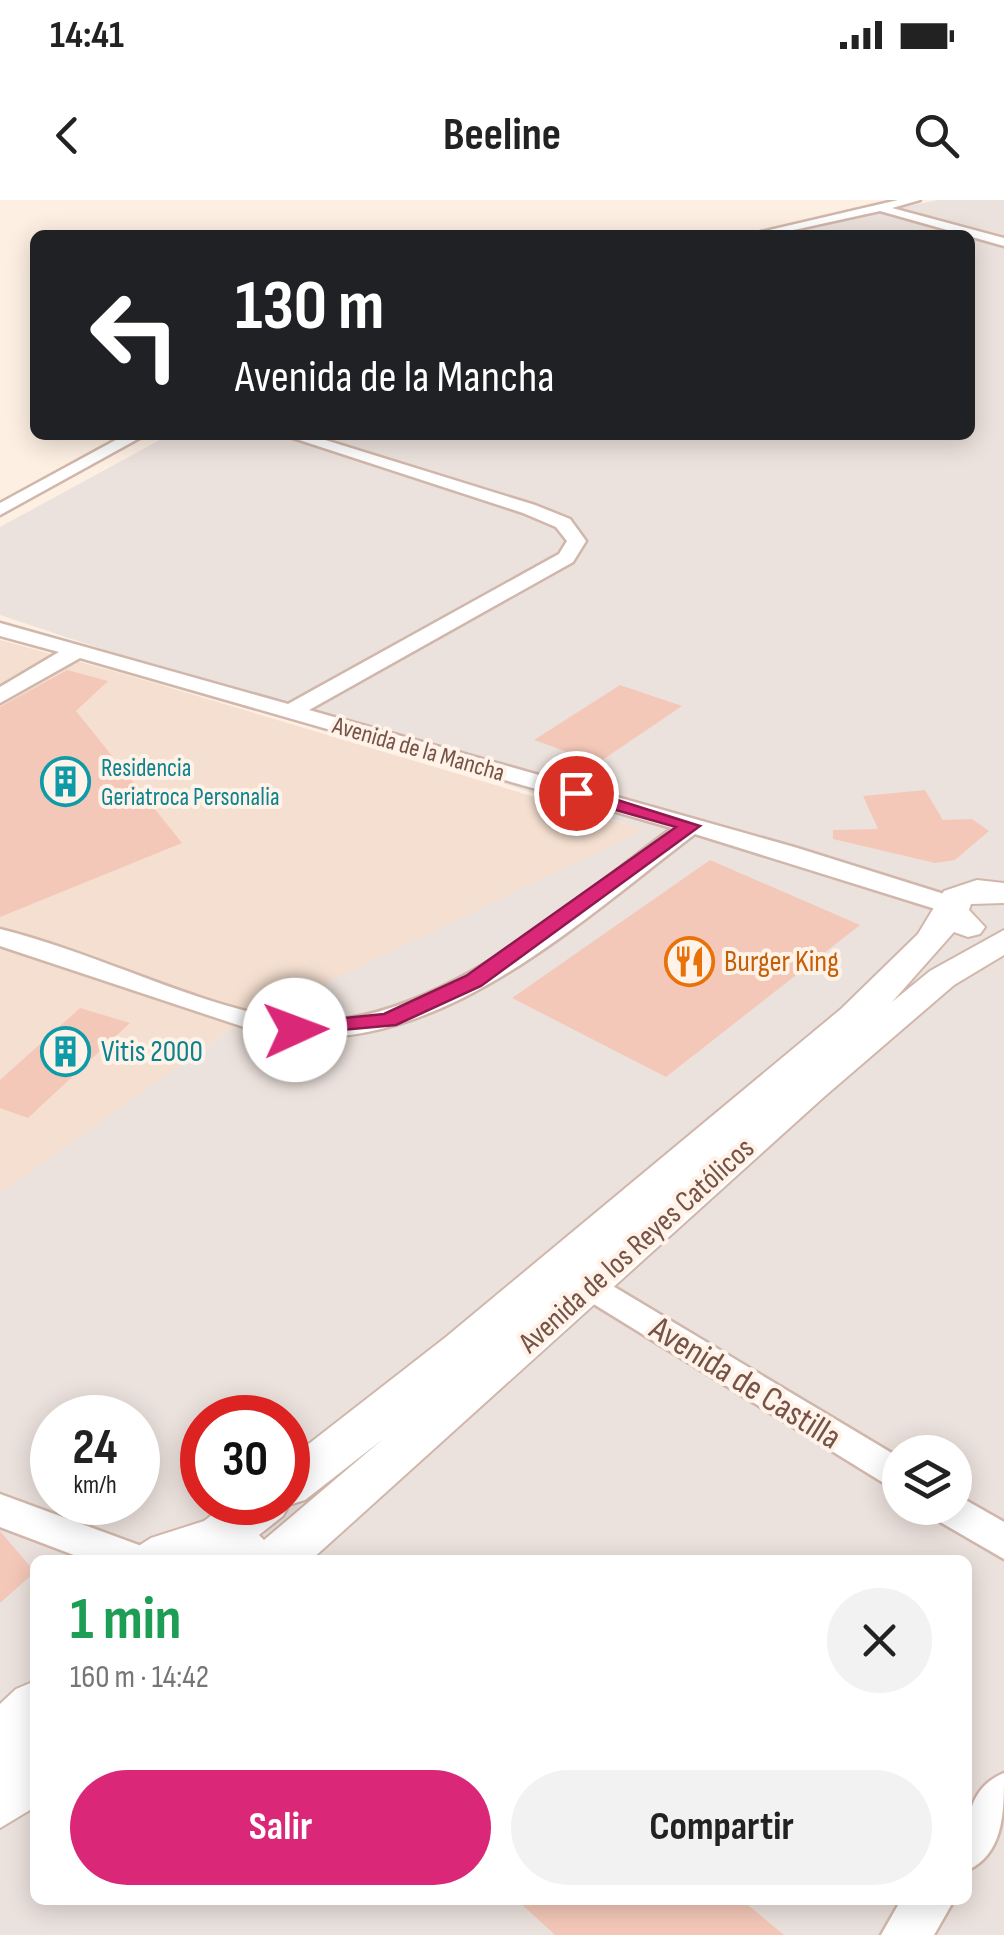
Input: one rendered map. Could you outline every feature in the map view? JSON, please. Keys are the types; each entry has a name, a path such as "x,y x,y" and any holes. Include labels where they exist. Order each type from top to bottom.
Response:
{"street":[{"path":"777,230 914,200"},
{"path":"877,208 959,230"},
{"path":"975,234 1004,242"},
{"path":"0,510 128,440"},
{"path":"291,712 566,558 578,541 562,523 529,509 308,440"},
{"name":"Avenida de la Mancha","path":"0,628 690,826 978,895"},
{"path":"0,696 77,650"},
{"path":"0,937 249,1021 295,1030 339,1029 388,1020 474,981 690,826"},
{"path":"978,895 976,931 1004,938"},
{"name":"Avenida de los Reyes Católicos","path":"310,1469 392,1406 805,1054 891,987 978,895"},
{"name":"Avenida de los Reyes Católicos","path":"282,1555 899,1014 942,978 1004,938"},
{"name":"Avenida de Castilla","path":"592,1286 882,1466"},
{"path":"0,1510 120,1555"},
{"path":"972,1522 1004,1542"},
{"path":"166,1555 180,1546 233,1550 250,1525"},
{"path":"0,1741 30,1711"},
{"path":"0,1800 30,1776"},
{"path":"972,1841 1004,1795"},
{"path":"905,1935 926,1905"}],"shaded area":[{"path":"938,200 1004,200 1004,1935 0,1935 0,1193 231,1029 643,830 0,615 0,527 160,440 975,440 975,230 795,230"},
{"path":"0,640 645,830 231,1029 0,1195"}],"building":[{"name":"Residencia Geriatroca Personalia","path":"67,670 108,681 76,711 182,843 0,917 0,707"},
{"path":"620,685 682,706 598,763 534,740"},
{"path":"925,790 943,820 972,819 989,831 955,860 935,863 833,839 833,830 878,829 863,796"},
{"name":"Burger King","path":"710,860 860,925 666,1077 512,998"},
{"name":"Vitis 2000","path":"80,1008 130,1023 28,1118 0,1108 0,1080"},
{"path":"0,1531 30,1566 30,1576 0,1603"},
{"path":"522,1905 748,1905 784,1935 555,1935"}],"place":[{"name":"Residencia Geriatroca Personalia","path":"66,781"},
{"name":"Burger King","path":"689,961"},
{"name":"Vitis 2000","path":"66,1051"}],"route":[{"path":"295,1030 339,1029 388,1020 474,981 690,826 576,793"}]}
